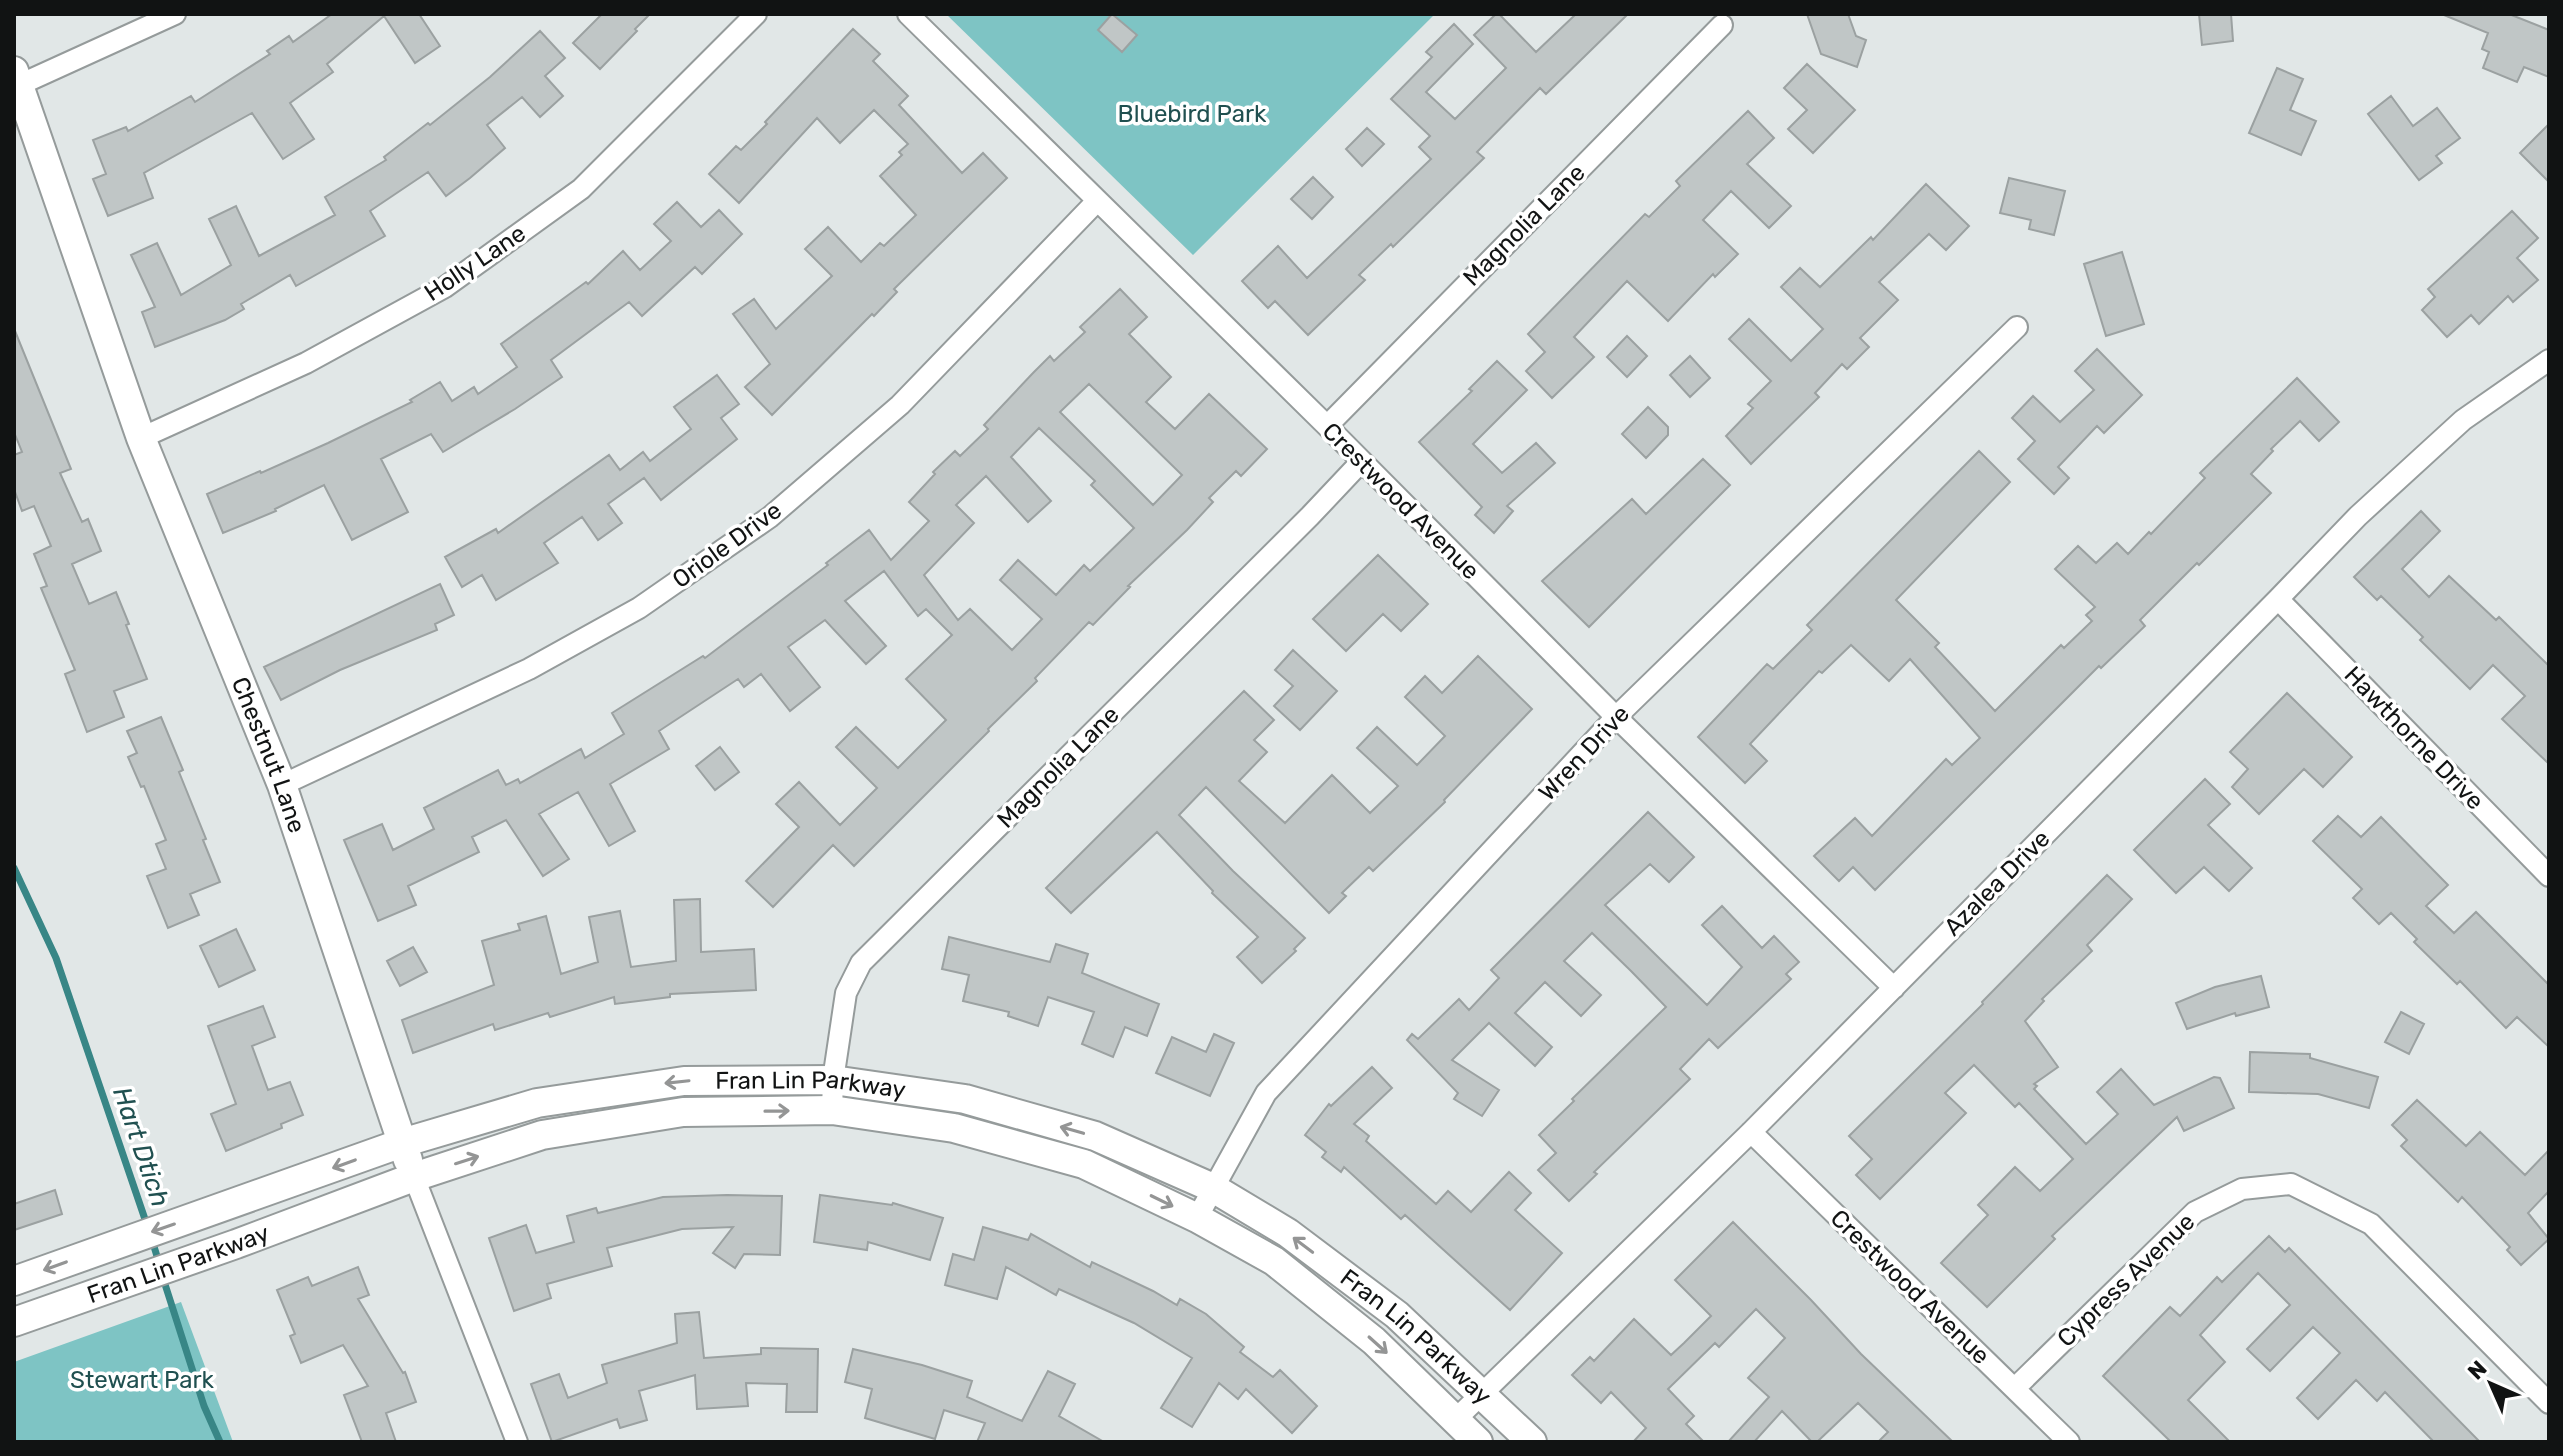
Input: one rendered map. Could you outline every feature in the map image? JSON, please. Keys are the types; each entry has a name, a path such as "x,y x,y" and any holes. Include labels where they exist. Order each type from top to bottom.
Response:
{"street":[{"path":"17,78 175,14"},
{"name":"Holly Lane","path":"141,438 306,363 445,287 581,189 756,14"},
{"name":"Crestwood Avenue","path":"908,14 1327,426 1360,463 1616,717 1894,988"},
{"name":"Magnolia Lane","path":"1327,426 1722,25"},
{"name":"Chestnut Lane","path":"17,78 141,438 282,785 414,1177 517,1442"},
{"name":"Oriole Drive","path":"282,785 529,669 639,608 770,517 900,405 1097,201"},
{"name":"Wren Drive","path":"1197,1218 1266,1093 1616,717 2017,327"},
{"name":"Azalea Drive","path":"1456,1419 1751,1132 2358,516 2463,420 2549,360"},
{"name":"Magnolia Lane","path":"832,1110 833,1080 846,993 861,963 1360,463"},
{"name":"Hawthorne Drive","path":"2278,599 2549,876"},
{"name":"Fran Lin Parkway","path":"14,1281 402,1143 537,1103 684,1081 833,1080 965,1099 994,1107 1095,1136 1213,1188 1288,1233 1397,1315 1532,1442"},
{"name":"Fran Lin Parkway","path":"14,1322 414,1177 542,1135 683,1112 832,1110 954,1128 1084,1164 1197,1218 1274,1261 1374,1341 1478,1442"},
{"name":"Crestwood Avenue","path":"1751,1132 2069,1442"},
{"name":"Cypress Avenue","path":"2015,1388 2195,1212 2242,1189 2291,1184 2371,1224 2549,1403"}],"green space":[{"name":"Bluebird Park","path":"946,14 1435,14 1193,255"},
{"name":"Stewart Park","path":"181,1302 233,1442 14,1442 14,1362"}],"building":[{"path":"332,14 419,14 440,46 415,63 384,16 327,64 333,72 290,103 314,139 283,159 252,113 144,173 153,198 108,216 93,179 106,174 93,140 126,127 128,131 191,96 195,102 270,54 267,51 289,36 293,42"},
{"path":"602,14 650,14 600,69 573,43"},
{"path":"1112,14 1137,35 1122,52 1098,30"},
{"path":"1496,14 1536,52 1576,14 1628,14 1546,94 1540,88 1477,152 1484,158 1393,247 1391,244 1359,275 1365,280 1308,335 1275,301 1268,308 1242,281 1278,246 1307,278 1431,159 1419,147 1430,136 1391,99 1432,57 1426,52 1454,24 1473,44 1426,92 1455,119 1506,68 1474,35"},
{"path":"1807,14 1848,14 1856,36 1866,40 1857,67 1821,54"},
{"path":"2199,14 2231,14 2233,41 2202,45"},
{"path":"2509,14 2549,30 2549,77 2524,67 2517,82 2483,68 2489,52 2482,49 2488,33 2444,15"},
{"path":"853,29 880,54 873,61 908,96 899,105 962,173 983,153 1007,178 894,289 897,292 874,316 872,314 772,415 745,387 770,364 733,314 754,299 776,329 832,276 805,249 828,227 861,262 880,243 884,246 916,215 880,176 902,155 899,152 908,144 874,110 840,143 817,118 739,203 709,174 736,146 741,150 767,124 765,122"},
{"path":"540,31 565,58 545,76 563,96 540,117 522,97 487,125 505,148 470,178 446,196 428,172 370,211 385,236 296,286 290,275 241,304 244,309 225,320 155,347 142,312 155,307 131,255 157,243 181,295 231,265 209,219 236,206 259,256 335,215 325,197 386,160 384,157 490,77"},
{"path":"1807,64 1855,110 1813,153 1788,129 1807,110 1784,88"},
{"path":"2277,68 2303,79 2290,110 2316,121 2301,155 2249,133"},
{"path":"2391,96 2413,126 2437,108 2460,138 2436,156 2442,163 2419,180 2368,114"},
{"path":"1748,111 1774,138 1747,164 1791,206 1769,228 1731,191 1703,220 1738,254 1715,277 1713,274 1668,321 1627,281 1574,337 1594,357 1552,398 1526,371 1545,352 1528,334 1645,214 1649,217 1680,186 1676,181"},
{"path":"2549,124 2549,182 2520,153"},
{"path":"1367,128 1384,144 1362,166 1346,149"},
{"path":"1313,177 1333,197 1312,219 1291,199"},
{"path":"2009,178 2065,191 2054,235 2029,229 2031,220 2000,213"},
{"path":"1926,184 1969,226 1946,250 1929,234 1879,282 1898,300 1860,338 1869,347 1847,369 1842,364 1815,393 1819,397 1751,464 1726,436 1753,408 1748,404 1771,381 1729,339 1749,319 1791,361 1823,329 1781,287 1800,268 1820,287 1871,237 1873,240"},
{"path":"677,202 701,227 719,210 742,234 702,274 695,267 642,316 629,302 551,360 562,377 515,409 443,452 431,434 381,459 408,512 352,540 324,485 276,511 223,533 207,494 328,443 412,402 410,400 440,382 452,401 474,387 478,394 517,367 501,344 586,282 588,284 623,251 640,270 671,241 654,224"},
{"path":"2512,211 2538,238 2517,258 2538,280 2513,302 2508,296 2479,324 2471,315 2447,337 2422,310 2435,297 2428,289"},
{"path":"2122,252 2144,324 2106,336 2084,264"},
{"path":"1120,289 1147,317 1129,334 1171,377 1146,402 1175,429 1209,394 1267,449 1241,476 1236,471 1209,498 1213,502 1187,530 1128,586 1093,625 1089,622 989,731 854,866 833,845 773,907 746,881 799,827 776,804 799,782 840,825 877,788 836,747 856,727 898,768 946,720 906,679 952,635 926,609 918,616 884,571 845,601 886,646 866,664 825,620 788,647 820,687 790,711 761,674 744,687 738,679 659,731 669,749 610,784 635,831 609,846 578,792 539,814 569,859 543,876 506,820 472,837 479,852 408,886 416,905 378,921 344,840 382,824 393,850 434,829 424,808 498,770 506,785 518,779 520,783 581,749 585,758 624,734 612,713 703,656 705,658 869,530 891,560 929,521 909,502 935,474 933,472 955,451 960,456 988,429 984,425 1050,356 1054,361 1085,332 1080,327","holes":["1089,384 1182,475 1153,505 1060,412","1039,428 1095,481 1091,485 1134,528 1090,571 1084,565 1056,595 1018,560 1000,580 1042,619 1012,650 970,609 958,620 924,575 974,523 956,505 986,476 1028,522 1051,501 1011,457"]},
{"path":"15,331 71,469 60,473 82,522 88,519 101,551 72,564 89,604 116,592 147,679 114,691 124,717 87,732 65,674 75,670 41,588 47,586 34,554 51,546 34,506 22,511 14,489 14,455 22,452 14,432"},
{"path":"1627,336 1647,356 1627,377 1607,357"},
{"path":"2097,349 2142,395 2104,433 2097,426 2058,467 2069,478 2054,494 2018,459 2035,441 2012,418 2033,396 2060,422 2094,390 2075,371"},
{"path":"1690,356 1710,378 1690,397 1670,375"},
{"path":"1497,361 1527,390 1473,444 1502,473 1536,443 1555,463 1507,506 1513,511 1494,533 1475,515 1482,507 1419,442 1472,391 1469,389"},
{"path":"717,375 739,404 721,418 737,439 661,500 644,478 608,504 622,523 598,540 582,517 544,543 558,563 496,600 482,575 462,587 445,557 496,529 498,533 609,455 620,470 643,452 650,461 691,429 674,407"},
{"path":"2297,378 2339,422 2319,441 2300,421 2271,449 2273,451 2251,474 2271,493 2140,620 2145,626 2101,668 2099,666 1875,890 1853,867 1839,881 1814,856 1855,818 1872,836 1946,759 1952,765 1980,738 1910,659 1889,681 1851,645 1822,673 1819,671 1750,744 1767,761 1745,783 1698,737 1767,664 1773,669 1812,630 1807,625 1979,451 2010,482 1896,600 1939,643 1935,647 1995,711 2061,645 2064,648 2092,621 2086,615 2095,607 2055,569 2078,546 2096,563 2117,543 2128,554 2205,478 2200,473"},
{"path":"1648,407 1668,427 1668,435 1646,458 1622,434"},
{"path":"1703,459 1730,485 1589,627 1542,581 1632,499 1646,514"},
{"path":"2421,511 2440,531 2402,569 2429,597 2449,576 2496,620 2499,617 2549,666 2549,764 2502,719 2525,696 2493,665 2470,689 2381,596 2377,600 2354,577"},
{"path":"1378,555 1428,604 1401,631 1383,614 1346,651 1313,619"},
{"path":"440,584 454,615 435,624 437,630 340,670 281,700 264,667"},
{"path":"1293,650 1337,691 1300,730 1274,706 1293,686 1275,670"},
{"path":"1478,656 1532,709 1445,802 1373,871 1369,867 1342,893 1346,896 1329,913 1206,787 1179,815 1305,938 1294,949 1296,951 1262,983 1237,957 1258,937 1212,893 1157,832 1071,913 1046,888 1244,691 1274,720 1254,740 1267,752 1239,781 1285,823 1332,775 1370,813 1398,786 1357,748 1377,727 1417,765 1445,736 1405,697 1425,676 1442,693"},
{"path":"2287,693 2352,757 2323,787 2304,769 2259,814 2232,787 2248,769 2230,752"},
{"path":"161,717 183,770 179,772 220,882 190,894 199,915 168,928 147,876 166,869 156,844 166,840 144,786 141,787 128,757 137,753 127,731"},
{"path":"720,747 739,772 715,790 696,766"},
{"path":"2205,779 2230,804 2208,825 2252,868 2229,891 2204,867 2176,893 2134,850"},
{"path":"1648,812 1694,857 1669,882 1650,864 1605,905 1707,1005 1742,967 1702,925 1722,906 1762,948 1774,936 1799,962 1786,974 1791,979 1718,1048 1709,1039 1680,1069 1690,1079 1594,1172 1597,1174 1569,1201 1538,1170 1556,1153 1539,1135 1666,1007 1631,971 1592,933 1564,961 1601,995 1581,1016 1545,982 1515,1013 1552,1047 1535,1066 1489,1023 1452,1060 1499,1090 1482,1116 1454,1099 1458,1093 1407,1040 1412,1034 1418,1039 1459,999 1469,1010 1499,978 1491,970"},
{"path":"2338,816 2361,837 2381,817 2448,885 2426,906 2454,933 2476,912 2549,985 2549,1047 2517,1017 2506,1028 2460,981 2457,984 2414,942 2417,939 2391,913 2379,924 2353,898 2362,889 2313,841"},
{"path":"2107,875 2132,899 2087,945 2092,951 2042,999 2044,1001 2025,1021 2058,1067 2034,1084 2037,1086 2034,1089 2086,1144 2118,1114 2097,1092 2121,1069 2154,1105 2214,1077 2220,1078 2234,1108 2184,1131 2177,1117 2052,1236 2055,1239 1987,1307 1941,1263 1988,1215 1978,1205 2015,1167 2040,1191 2073,1159 2019,1103 2015,1107 1974,1065 1945,1093 1966,1113 1880,1199 1856,1175 1872,1159 1849,1136 1983,1004"},
{"path":"700,899 701,952 754,949 756,990 670,994 670,997 615,1004 614,997 495,1030 493,1024 413,1053 402,1020 494,985 482,941 520,930 518,924 546,916 561,974 598,962 589,917 620,911 631,967 676,961 674,900"},
{"path":"236,929 255,970 219,987 200,946"},
{"path":"949,937 1050,962 1056,944 1088,954 1082,973 1159,1004 1147,1036 1125,1027 1113,1057 1082,1044 1094,1012 1048,997 1038,1026 1008,1016 1009,1012 963,1001 969,975 942,969"},
{"path":"413,947 427,972 400,986 387,961"},
{"path":"2261,976 2269,1007 2236,1016 2235,1013 2187,1029 2176,1003 2215,987"},
{"path":"263,1006 275,1037 252,1046 268,1090 290,1082 303,1115 281,1124 282,1128 226,1151 211,1114 236,1104 208,1026"},
{"path":"2401,1012 2424,1024 2409,1054 2385,1042"},
{"path":"1214,1034 1234,1043 1210,1096 1156,1073 1172,1037 1206,1052"},
{"path":"2250,1052 2310,1054 2310,1058 2378,1077 2369,1108 2318,1094 2249,1092"},
{"path":"1372,1067 1392,1088 1354,1124 1369,1136 1366,1141 1436,1204 1448,1191 1471,1212 1509,1172 1531,1193 1515,1210 1562,1253 1510,1310 1405,1215 1401,1219 1344,1167 1341,1172 1322,1157 1326,1152 1305,1135 1329,1104 1331,1106"},
{"path":"2417,1100 2466,1146 2480,1132 2525,1175 2549,1150 2549,1191 2528,1213 2549,1239 2521,1265 2507,1250 2510,1247 2462,1197 2458,1202 2401,1146 2407,1140 2392,1125"},
{"path":"55,1190 62,1214 14,1230 14,1204"},
{"path":"820,1195 893,1203 943,1218 930,1260 868,1242 867,1250 814,1242"},
{"path":"782,1196 780,1255 744,1254 735,1268 713,1253 733,1227 682,1229 607,1248 612,1266 547,1284 551,1298 514,1311 489,1238 526,1225 536,1253 574,1242 567,1216 596,1208 598,1213 663,1197"},
{"path":"1733,1222 1861,1354 1953,1442 1878,1442 1888,1432 1858,1403 1817,1442 1812,1442 1782,1411 1754,1442 1728,1442 1769,1397 1748,1378 1785,1338 1756,1309 1719,1347 1715,1343 1668,1389 1694,1416 1686,1424 1704,1442 1633,1442 1646,1428 1611,1392 1601,1403 1572,1375 1590,1357 1594,1361 1634,1319 1671,1355 1684,1343 1711,1316 1675,1280"},
{"path":"983,1227 1028,1240 1031,1234 1090,1267 1092,1262 1177,1305 1180,1299 1206,1314 1244,1347 1240,1352 1273,1377 1280,1370 1317,1406 1292,1433 1246,1389 1238,1399 1219,1383 1192,1427 1161,1408 1192,1358 1134,1323 1059,1289 1056,1295 1006,1267 997,1299 945,1285 953,1254 974,1260"},
{"path":"2269,1236 2285,1252 2289,1248 2480,1442 2434,1442 2385,1392 2377,1401 2356,1380 2318,1419 2297,1398 2340,1353 2313,1327 2270,1371 2247,1349 2290,1305 2258,1273 2200,1335 2225,1362 2188,1400 2230,1442 2171,1442 2103,1376 2170,1307 2180,1316 2217,1277 2222,1282"},
{"path":"358,1267 369,1295 358,1299 405,1372 416,1402 386,1413 396,1442 362,1442 344,1395 368,1386 343,1345 301,1363 290,1336 295,1334 277,1290 308,1277 312,1286"},
{"path":"699,1312 704,1358 761,1354 761,1348 818,1349 817,1412 786,1412 787,1384 746,1383 748,1406 697,1409 695,1375 639,1391 647,1420 620,1428 617,1419 552,1442 531,1384 559,1374 568,1398 607,1383 602,1365 677,1343 675,1314"},
{"path":"853,1349 922,1365 972,1381 967,1397 1022,1421 1048,1371 1075,1384 1059,1416 1104,1442 977,1442 985,1423 944,1410 935,1439 865,1418 872,1389 845,1382"}],"waterway":[{"name":"Hart Dtich","path":"14,868 56,958 148,1228"},
{"name":"Hart Dtich","path":"152,1240 160,1266"},
{"name":"Hart Dtich","path":"163,1278 204,1406 220,1442"}]}
